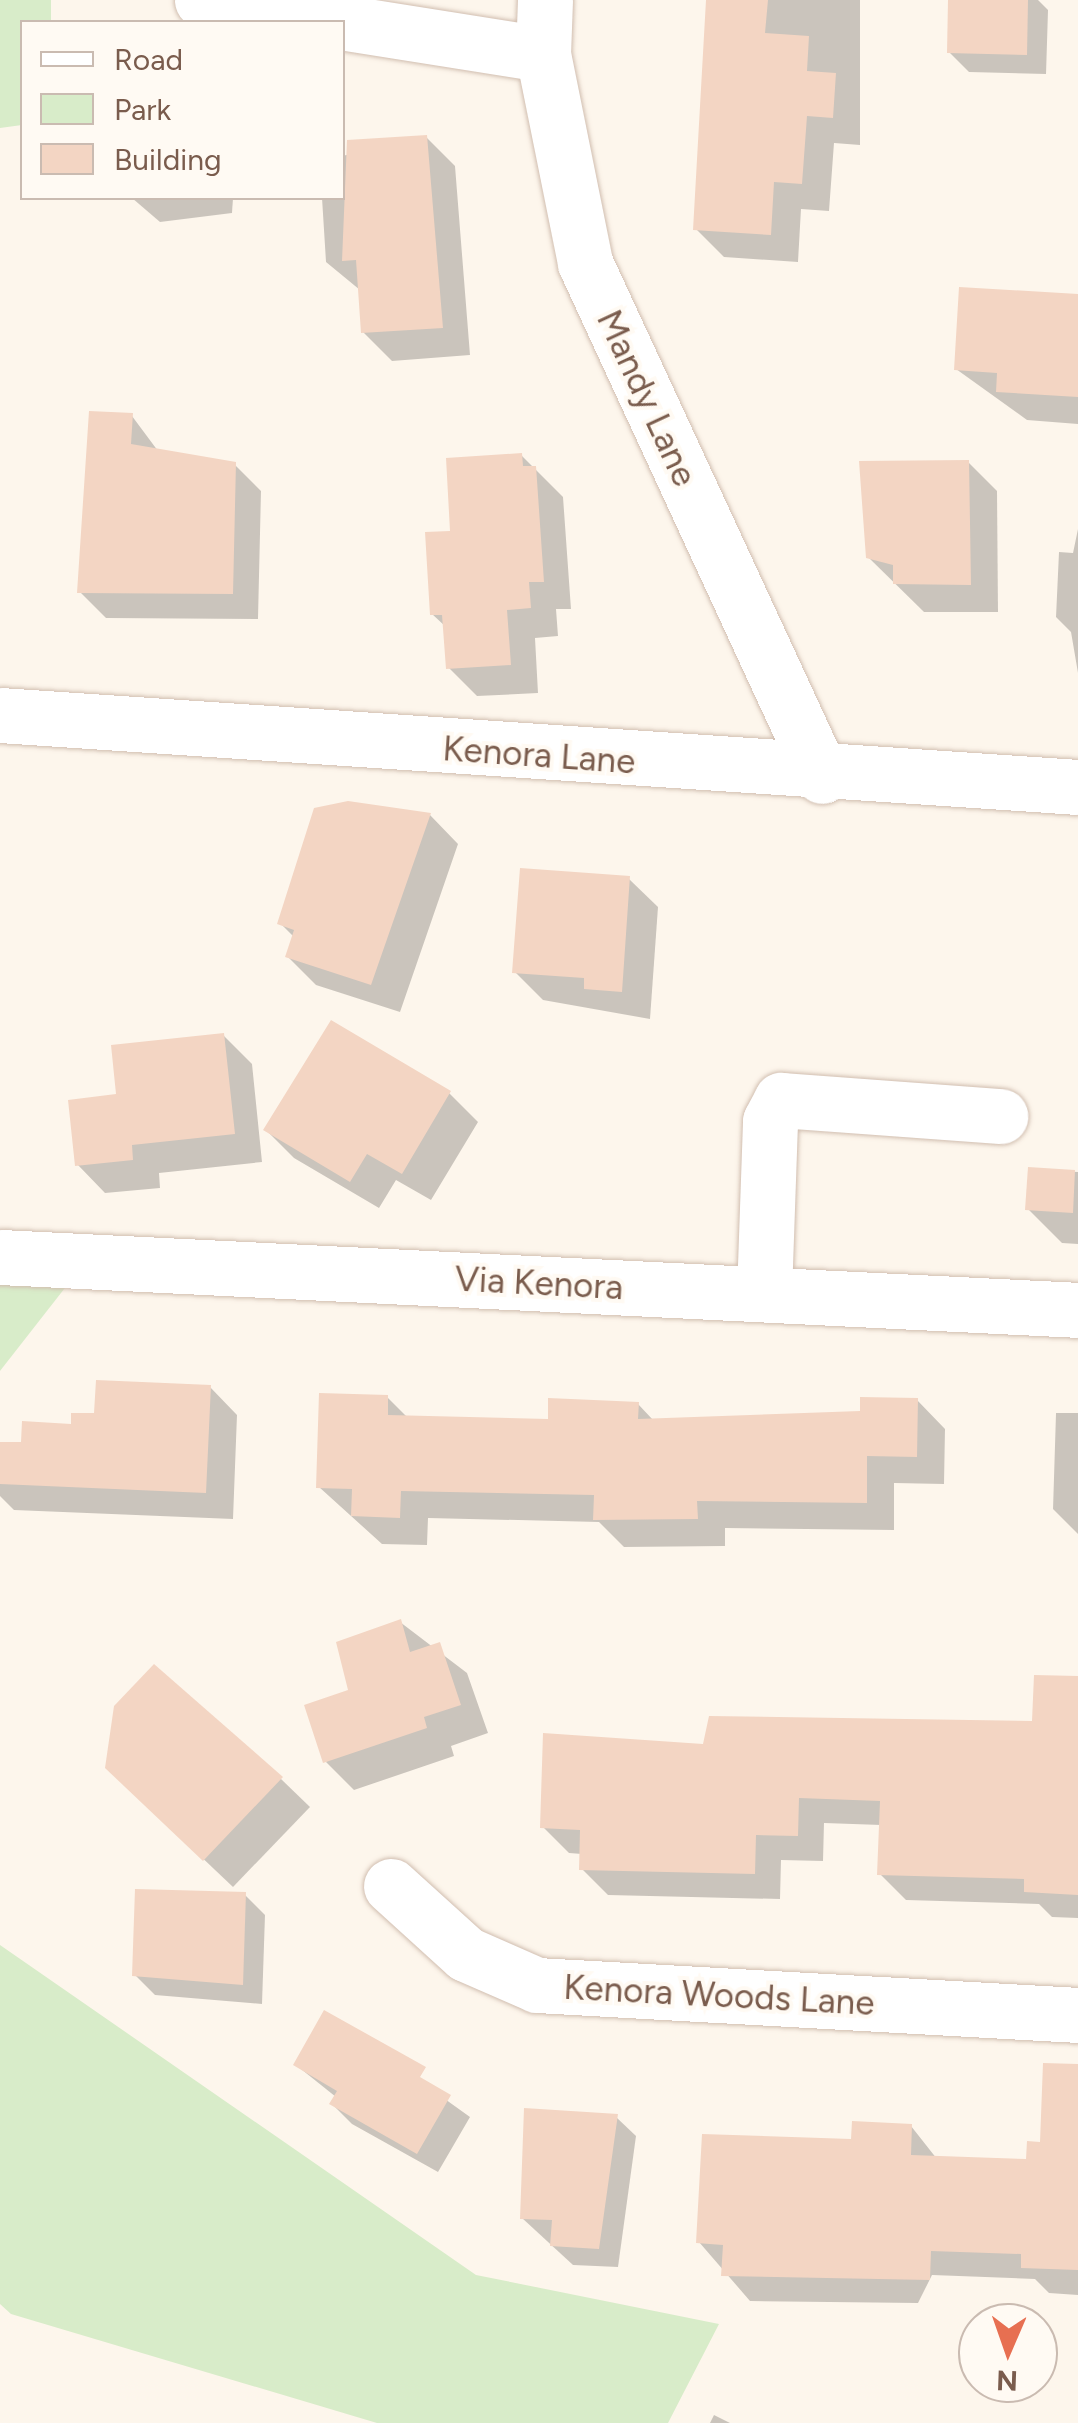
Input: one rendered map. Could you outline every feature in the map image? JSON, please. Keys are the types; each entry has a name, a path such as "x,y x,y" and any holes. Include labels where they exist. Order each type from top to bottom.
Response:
{"street":[{"path":"202,0 329,20"},
{"name":"Mandy Lane","path":"545,0 544,54 585,263 822,776"},
{"path":"345,23 544,54"},
{"name":"Kenora Lane","path":"0,715 822,776 1078,787"},
{"path":"764,1294 770,1120 781,1100 1000,1116"},
{"name":"Via Kenora","path":"0,1256 1078,1310"},
{"name":"Kenora Woods Lane","path":"391,1886 466,1954 538,1985 1078,2015"}],"green space":[{"path":"0,0 51,0 51,20 20,20 20,125 0,128"},
{"path":"0,1256 86,1261 0,1371"},
{"path":"0,1945 476,2275 719,2324 668,2423 377,2423 11,2314 0,2304"}],"building":[{"path":"706,0 768,0 765,33 809,36 807,71 836,73 833,118 807,116 802,184 774,182 771,235 693,230"},
{"path":"948,0 1028,0 1027,55 947,53"},
{"path":"427,135 443,328 361,333 356,260 342,261 347,140"},
{"path":"959,287 1078,294 1078,397 996,392 997,373 954,370"},
{"path":"89,411 133,413 131,444 236,462 233,594 77,593"},
{"path":"522,453 523,466 536,466 544,582 529,582 531,608 507,610 511,665 446,669 442,615 430,615 425,532 450,531 446,458"},
{"path":"969,460 971,585 893,584 893,565 866,558 859,461"},
{"path":"348,801 431,813 371,985 285,957 294,930 277,924 314,808"},
{"path":"520,868 630,876 622,992 584,989 584,978 512,973"},
{"path":"331,1020 451,1091 402,1174 367,1154 350,1182 263,1130"},
{"path":"224,1033 235,1134 132,1145 133,1160 75,1166 68,1100 116,1094 111,1045"},
{"path":"1028,1167 1075,1170 1073,1213 1025,1210"},
{"path":"96,1380 211,1385 206,1493 0,1484 0,1442 21,1442 22,1421 71,1424 71,1413 94,1413"},
{"path":"319,1393 388,1395 388,1415 548,1419 548,1398 639,1402 638,1419 860,1411 860,1397 918,1398 917,1457 867,1456 867,1503 697,1501 698,1519 593,1520 594,1495 401,1491 400,1518 351,1516 352,1489 316,1488"},
{"path":"401,1619 410,1652 440,1642 461,1705 424,1717 427,1728 323,1763 304,1705 348,1690 336,1642"},
{"path":"154,1664 283,1777 203,1861 105,1768 114,1706"},
{"path":"1034,1675 1078,1676 1078,1895 1024,1892 1024,1879 877,1875 880,1801 799,1798 798,1836 756,1835 755,1874 579,1870 580,1830 540,1828 543,1733 703,1744 709,1716 1032,1721"},
{"path":"135,1889 246,1892 243,1985 132,1976"},
{"path":"324,2010 426,2067 420,2077 451,2095 417,2154 329,2104 337,2091 293,2065"},
{"path":"1043,2063 1078,2064 1078,2270 1021,2268 1021,2254 931,2251 930,2280 721,2276 723,2245 696,2243 702,2134 851,2139 852,2121 912,2124 911,2155 1026,2159 1027,2141 1040,2142"},
{"path":"524,2108 618,2114 599,2249 550,2246 552,2220 520,2219"}]}
